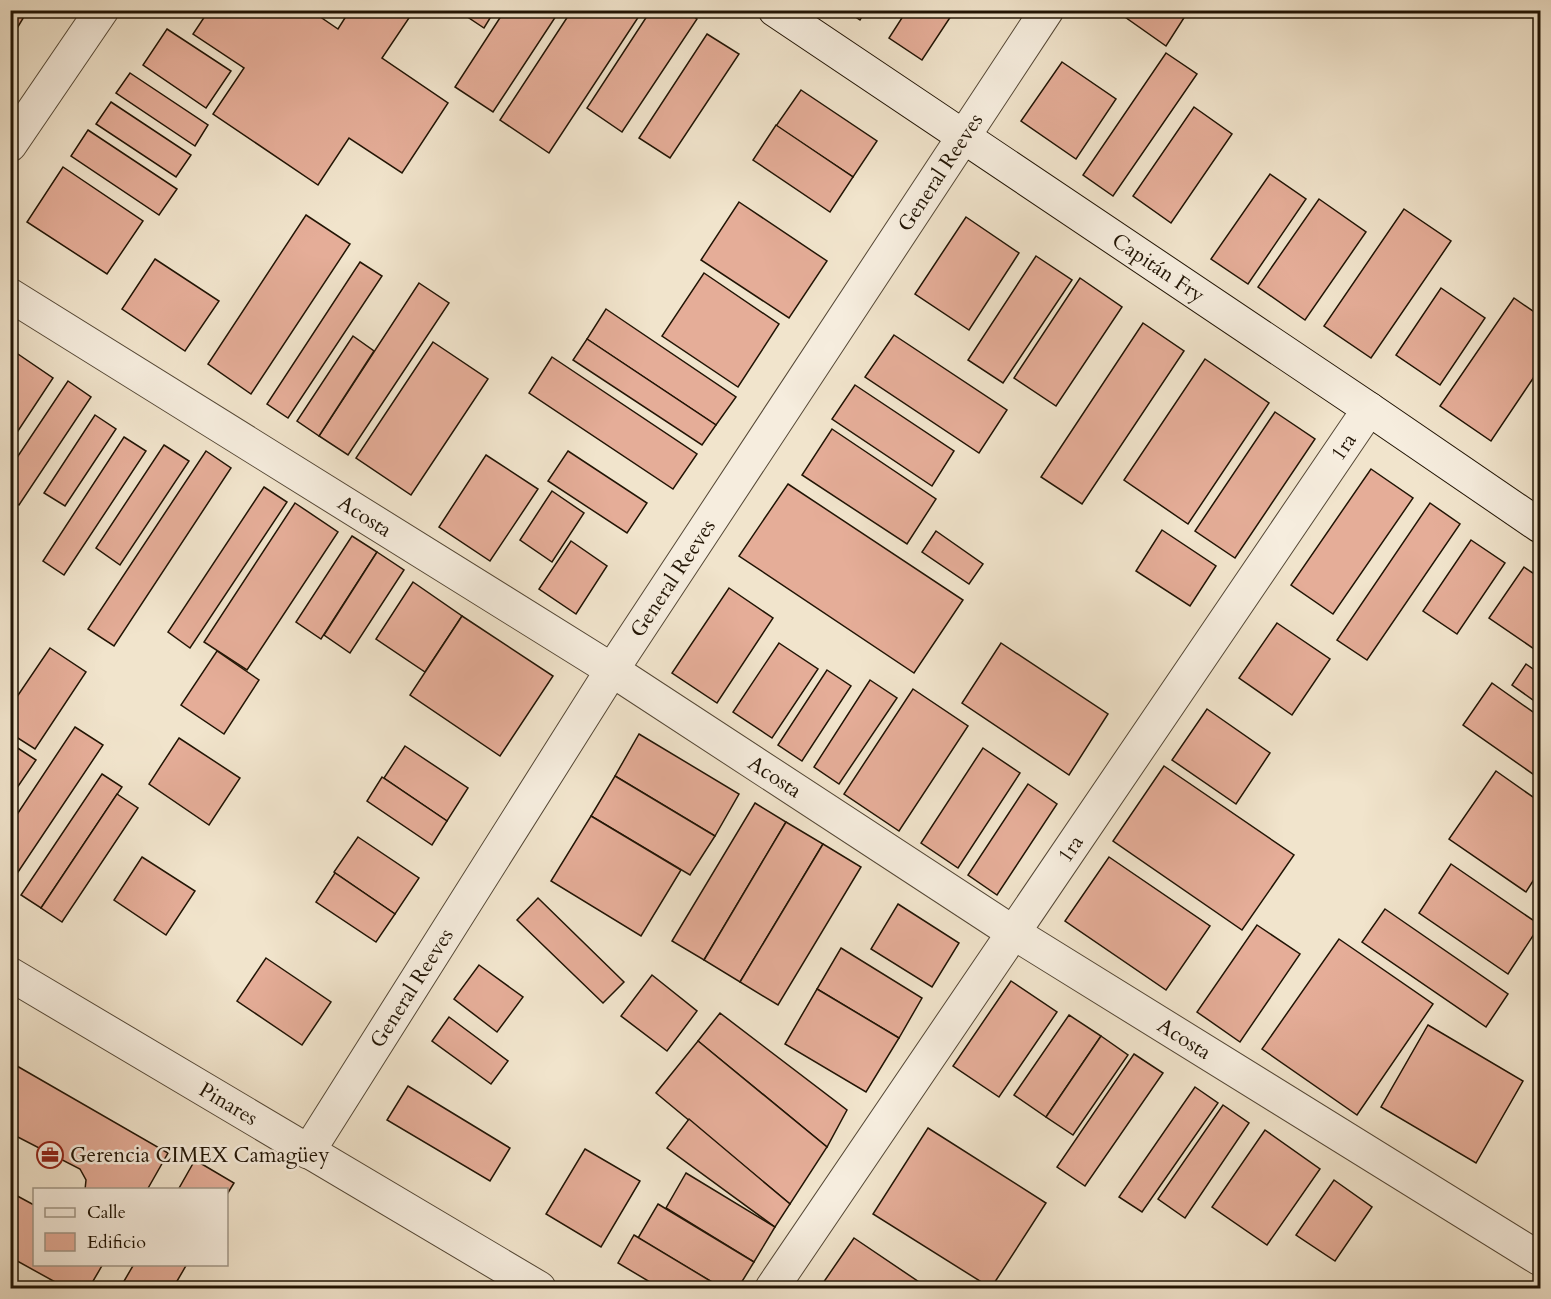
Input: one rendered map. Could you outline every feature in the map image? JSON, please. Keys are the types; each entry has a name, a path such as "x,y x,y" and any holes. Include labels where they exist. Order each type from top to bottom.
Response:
{"street":[{"path":"10,145 102,10"},
{"name":"Capitán Fry","path":"775,10 1540,526"},
{"name":"General Reeves","path":"308,1152 612,670 1047,10"},
{"name":"Acosta","path":"10,294 612,670 1014,933 1540,1259"},
{"name":"1ra","path":"772,1288 1369,409"},
{"name":"Pinares","path":"10,974 539,1288"}],"building":[{"path":"10,10 28,10 10,40"},
{"path":"209,10 310,10 338,29 350,10 398,10 409,18 382,58 448,103 402,173 349,138 318,185 213,114 244,68 193,34"},
{"path":"457,10 495,10 484,28"},
{"path":"505,10 560,10 493,112 455,87"},
{"path":"572,10 643,10 549,153 500,120"},
{"path":"651,10 684,10 697,19 622,132 587,108"},
{"path":"845,10 866,10 860,20"},
{"path":"907,10 955,10 922,60 889,38"},
{"path":"1115,10 1189,10 1166,46"},
{"path":"167,29 231,71 206,108 143,65"},
{"path":"707,34 739,54 670,158 639,138"},
{"path":"1166,53 1197,74 1113,196 1083,175"},
{"path":"1062,62 1116,99 1076,159 1021,121"},
{"path":"130,73 208,125 195,146 116,93"},
{"path":"801,90 877,141 853,177 776,126"},
{"path":"111,102 191,155 176,177 96,124"},
{"path":"1194,107 1232,134 1171,223 1133,196"},
{"path":"776,125 853,177 830,212 753,160"},
{"path":"88,130 177,189 159,215 71,156"},
{"path":"63,167 143,221 107,274 27,222"},
{"path":"1270,174 1306,199 1248,284 1211,259"},
{"path":"1319,199 1366,232 1305,320 1258,287"},
{"path":"739,202 827,261 789,318 701,260"},
{"path":"1404,209 1451,241 1371,358 1324,326"},
{"path":"306,215 350,244 251,394 208,364"},
{"path":"966,217 1019,253 969,330 915,294"},
{"path":"1036,256 1072,280 1003,383 968,360"},
{"path":"155,259 219,301 185,351 122,309"},
{"path":"360,262 382,276 288,418 267,404"},
{"path":"704,273 779,324 738,387 662,336"},
{"path":"1080,278 1122,307 1056,406 1014,378"},
{"path":"419,283 449,303 348,455 319,436"},
{"path":"1441,288 1485,318 1440,385 1396,355"},
{"path":"1514,298 1540,316 1540,368 1491,441 1440,406"},
{"path":"606,309 736,397 716,425 587,339"},
{"path":"1143,323 1184,351 1082,504 1041,477"},
{"path":"894,335 1007,410 979,453 865,377"},
{"path":"353,336 374,351 319,436 297,421"},
{"path":"587,339 716,425 702,445 573,360"},
{"path":"433,342 488,379 411,495 356,458"},
{"path":"15,352 53,378 10,443 10,359"},
{"path":"552,357 697,454 673,489 529,393"},
{"path":"1205,359 1269,403 1188,524 1124,480"},
{"path":"68,381 91,397 19,505 10,499 10,468"},
{"path":"855,385 954,451 932,486 832,419"},
{"path":"1275,412 1315,439 1235,558 1195,531"},
{"path":"95,415 116,429 65,506 44,493"},
{"path":"832,429 936,499 907,544 802,475"},
{"path":"124,437 146,451 64,575 43,561"},
{"path":"164,445 189,461 120,565 96,548"},
{"path":"206,451 231,468 114,646 88,629"},
{"path":"568,451 647,503 627,533 548,481"},
{"path":"486,455 538,489 490,561 439,527"},
{"path":"1371,469 1413,498 1333,614 1291,585"},
{"path":"788,484 963,600 914,673 739,556"},
{"path":"264,487 287,502 190,648 168,632"},
{"path":"552,491 584,513 552,562 520,540"},
{"path":"295,503 338,532 247,670 204,642"},
{"path":"1430,503 1460,524 1367,660 1337,640"},
{"path":"1162,530 1216,566 1190,606 1136,571"},
{"path":"936,531 983,564 969,584 922,552"},
{"path":"352,536 377,552 321,639 296,622"},
{"path":"1471,540 1505,563 1457,634 1423,611"},
{"path":"571,541 607,566 576,614 539,589"},
{"path":"377,552 404,570 350,653 324,635"},
{"path":"1524,567 1540,578 1540,653 1489,618"},
{"path":"413,582 462,616 425,672 376,639"},
{"path":"729,588 773,618 717,703 672,673"},
{"path":"462,616 553,676 500,756 410,695"},
{"path":"1277,623 1330,659 1292,715 1239,678"},
{"path":"779,643 818,669 772,738 733,712"},
{"path":"1001,643 1108,714 1069,775 962,703"},
{"path":"50,648 86,672 35,749 10,733 10,707"},
{"path":"217,651 259,680 224,734 181,705"},
{"path":"1526,664 1540,674 1540,705 1512,685"},
{"path":"827,670 851,686 802,761 778,745"},
{"path":"870,680 897,698 839,784 814,767"},
{"path":"1492,683 1540,717 1540,779 1463,725"},
{"path":"913,689 968,726 899,831 844,794"},
{"path":"1207,709 1270,753 1236,804 1172,760"},
{"path":"75,727 103,745 10,884 10,825"},
{"path":"639,734 739,794 715,836 615,776"},
{"path":"179,738 240,778 209,825 149,784"},
{"path":"10,743 36,760 10,798"},
{"path":"405,746 468,788 447,821 384,778"},
{"path":"983,748 1020,773 958,868 921,843"},
{"path":"1164,766 1294,855 1242,930 1113,841"},
{"path":"1496,771 1540,802 1540,870 1526,892 1449,839"},
{"path":"102,774 122,787 41,908 21,895"},
{"path":"615,776 715,836 690,875 591,816"},
{"path":"382,777 447,821 432,845 367,801"},
{"path":"1028,784 1057,804 997,895 968,875"},
{"path":"117,794 138,808 62,922 41,908"},
{"path":"755,803 786,822 704,960 672,941"},
{"path":"591,816 681,870 641,936 551,881"},
{"path":"786,822 823,844 740,982 704,960"},
{"path":"358,837 419,878 395,914 334,872"},
{"path":"823,844 861,867 778,1005 740,982"},
{"path":"142,857 195,891 166,935 114,900"},
{"path":"1109,857 1210,926 1166,990 1065,921"},
{"path":"1451,864 1540,925 1508,974 1419,913"},
{"path":"335,873 395,914 376,942 316,902"},
{"path":"538,898 624,982 603,1003 517,920"},
{"path":"898,904 959,943 932,987 871,949"},
{"path":"1385,909 1508,994 1486,1027 1362,942"},
{"path":"1257,925 1300,954 1240,1042 1197,1012"},
{"path":"1339,939 1433,1004 1357,1115 1262,1049"},
{"path":"841,948 922,998 899,1038 817,989"},
{"path":"266,958 331,1002 302,1045 237,1001"},
{"path":"479,965 523,997 497,1032 454,999"},
{"path":"652,975 697,1011 667,1051 621,1016"},
{"path":"1011,981 1057,1012 999,1097 953,1066"},
{"path":"817,989 899,1038 866,1092 785,1044"},
{"path":"720,1013 847,1110 827,1147 698,1041"},
{"path":"1069,1015 1101,1036 1046,1117 1014,1095"},
{"path":"449,1017 508,1061 491,1084 432,1041"},
{"path":"1428,1025 1523,1081 1476,1163 1381,1107"},
{"path":"1101,1036 1128,1055 1073,1135 1046,1117"},
{"path":"698,1041 827,1147 790,1204 656,1093"},
{"path":"1134,1054 1163,1073 1085,1186 1057,1167"},
{"path":"10,1062 168,1153 148,1188 85,1188 86,1180 80,1169 10,1133"},
{"path":"408,1086 510,1148 490,1181 387,1120"},
{"path":"1195,1087 1218,1103 1142,1212 1119,1197"},
{"path":"1223,1105 1249,1123 1185,1218 1158,1199"},
{"path":"689,1119 790,1204 775,1227 667,1148"},
{"path":"928,1128 1046,1203 991,1288 873,1214"},
{"path":"1265,1130 1320,1169 1267,1245 1212,1207"},
{"path":"585,1149 640,1181 601,1247 546,1214"},
{"path":"195,1160 234,1183 228,1193 228,1188 179,1188"},
{"path":"686,1173 775,1227 754,1262 666,1208"},
{"path":"1334,1180 1372,1207 1335,1261 1296,1235"},
{"path":"10,1192 33,1204 33,1266 102,1266 89,1288 66,1288 10,1257"},
{"path":"658,1204 754,1262 738,1288 722,1288 638,1238"},
{"path":"634,1235 722,1288 660,1288 618,1263"},
{"path":"854,1238 928,1288 831,1288 823,1283"},
{"path":"133,1266 186,1266 173,1288 120,1288"}],"place":[{"name":"Gerencia CIMEX Camagüey","path":"50,1155"}]}
